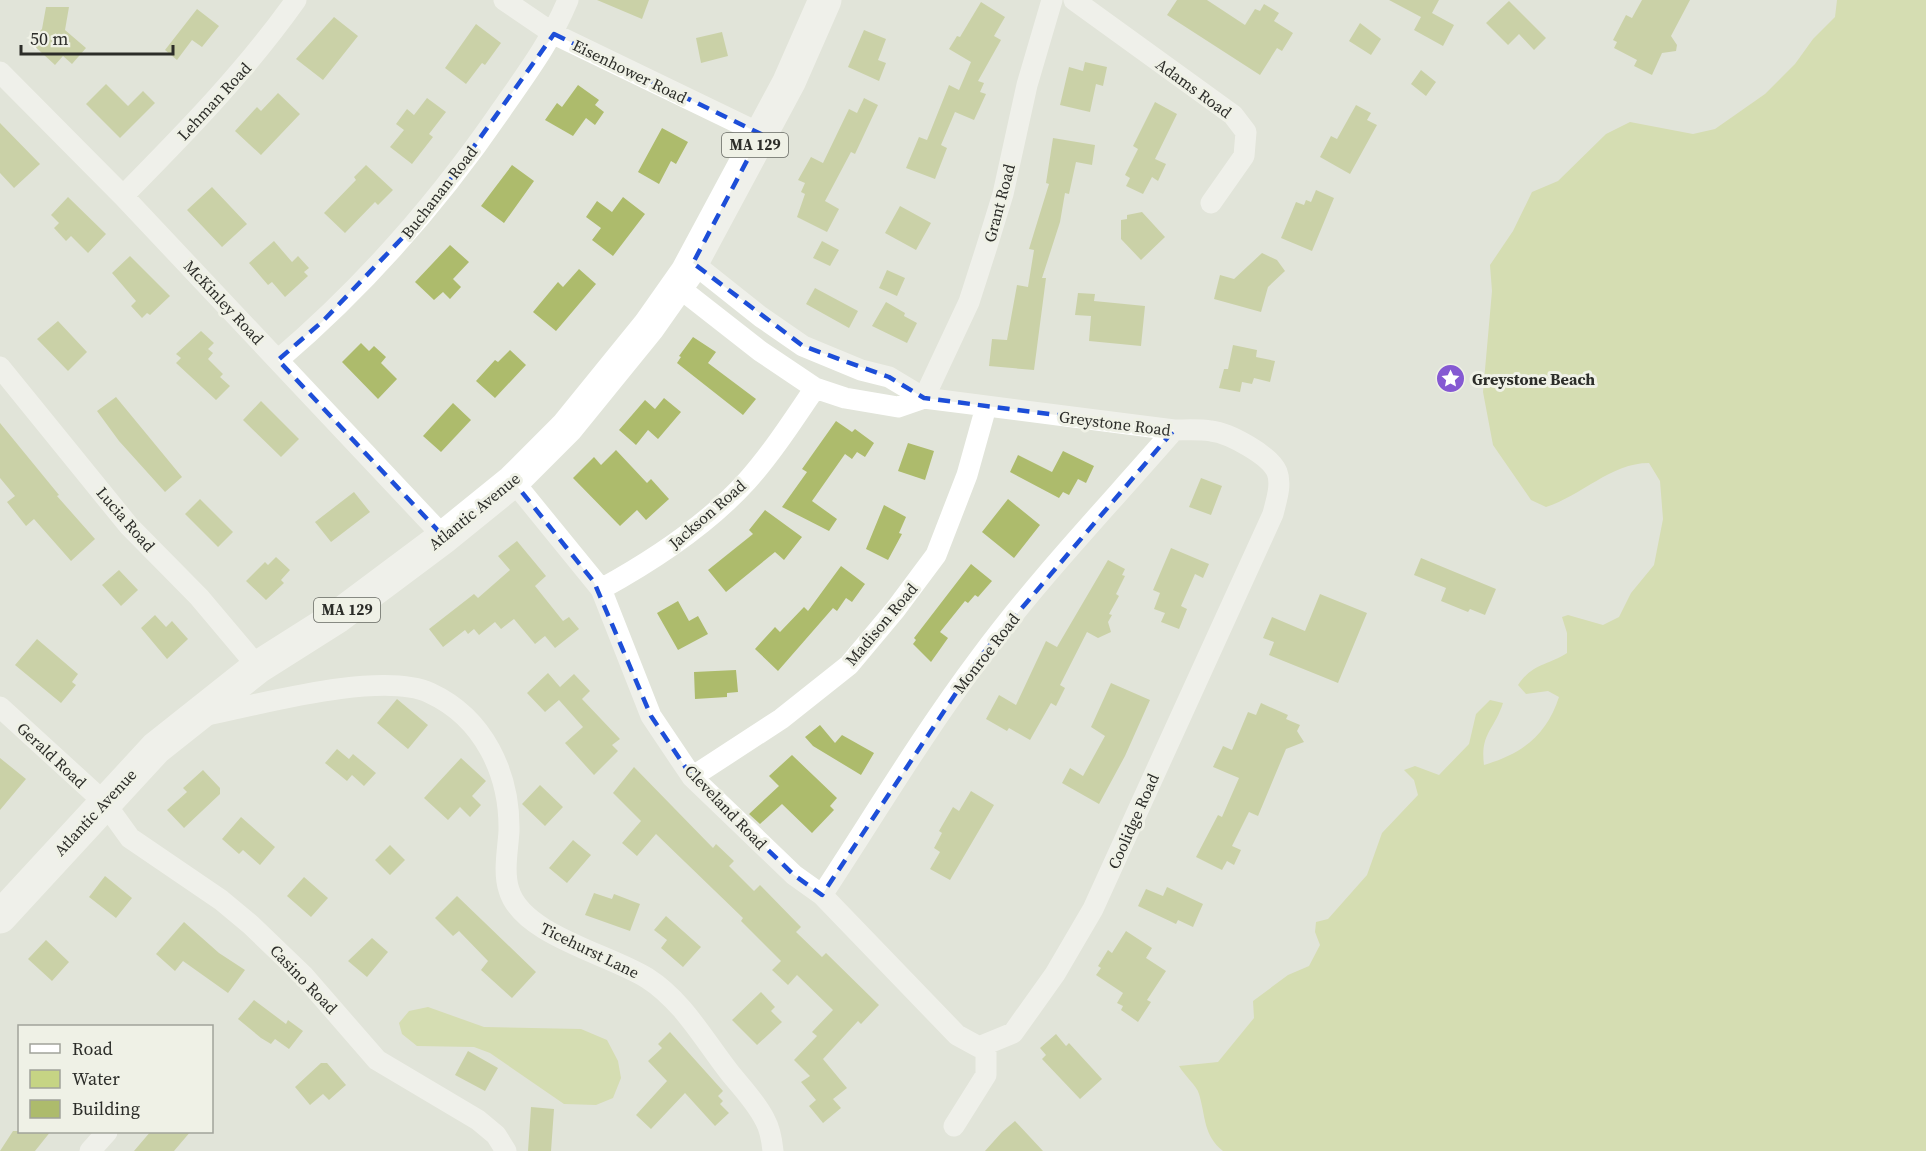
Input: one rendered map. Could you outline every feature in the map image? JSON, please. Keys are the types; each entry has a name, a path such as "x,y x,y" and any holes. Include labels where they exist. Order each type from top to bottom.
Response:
{"main road":[{"name":"Atlantic Avenue","path":"0,917 156,748 258,667 337,617 444,537 513,482 567,427 607,380 685,274 789,82 825,0"}],"street":[{"name":"Lehman Road","path":"123,196 213,105 265,44 297,0"},
{"name":"Eisenhower Road","path":"504,0 554,34 761,134"},
{"name":"Buchanan Road","path":"278,360 323,321 428,211 554,34 568,0"},
{"name":"Grant Road","path":"924,398 969,302 984,257 1003,194 1027,85 1052,0"},
{"name":"Adams Road","path":"1074,0 1233,115 1246,132 1244,156 1211,203"},
{"name":"McKinley Road","path":"0,72 123,196 444,537"},
{"name":"Greystone Road","path":"685,274 760,351 814,388 845,398 898,406 924,398"},
{"name":"Greystone Road","path":"685,274 761,317 803,346 861,370 889,377 924,398 1174,430 1213,431 1237,440 1263,456 1277,472 1279,488"},
{"name":"Lucia Road","path":"0,367 129,526 199,597 258,667"},
{"name":"Jackson Road","path":"601,589 647,564 719,508 748,480 814,388"},
{"name":"Madison Road","path":"692,777 781,719 849,665 895,610 936,555 967,475 986,407"},
{"name":"Monroe Road","path":"822,895 934,723 980,657 1065,553 1174,430"},
{"name":"Cleveland Road","path":"513,482 601,589 651,716 692,777 794,875 822,895 957,1035 979,1047 986,1045"},
{"name":"Coolidge Road","path":"986,1045 1013,1033 1055,974 1093,909 1273,514 1279,488"},
{"name":"Ticehurst Lane","path":"196,717 370,685 407,686 431,694 470,721 490,748 504,777 508,807 508,890 524,915 548,932 610,957 648,979 681,1008 753,1099 766,1123 773,1151"},
{"name":"Gerald Road","path":"0,707 104,802"},
{"name":"Casino Road","path":"104,802 130,838 221,900 251,925 303,975 377,1060 478,1120 496,1135 506,1151"},
{"path":"954,1126 986,1075 986,1045"},
{"path":"90,1151 105,1133"}],"highlighted area":[{"path":"554,34 761,134 693,263 803,346 889,377 924,398 1174,430 980,657 822,895 794,875 692,777 651,716 594,582 513,481 444,537 278,360 323,321 428,211"}],"water":[{"path":"1837,0 1926,0 1926,1151 1223,1151 1208,1132 1198,1091 1179,1066 1218,1062 1254,1018 1253,1001 1288,975 1309,966 1320,945 1315,932 1316,922 1328,919 1367,875 1382,833 1418,795 1414,780 1404,770 1415,766 1439,775 1469,744 1476,714 1490,700 1503,703 1486,739 1483,754 1484,765 1510,755 1532,741 1548,722 1559,697 1548,691 1526,694 1518,685 1535,669 1567,653 1567,633 1562,617 1568,615 1603,625 1619,617 1631,593 1654,565 1663,519 1660,481 1649,463 1622,468 1546,507 1531,500 1493,445 1483,392 1492,291 1490,265 1513,231 1532,192 1558,181 1606,134 1630,122 1693,134 1715,129 1765,94 1795,64 1813,39 1835,17"},
{"path":"428,1007 484,1027 581,1029 607,1040 618,1061 621,1078 613,1098 596,1105 564,1104 490,1053 474,1047 417,1046 402,1034 399,1023 409,1011"}],"building":[{"path":"597,0 649,0 642,19"},
{"path":"1177,0 1207,0 1245,25 1255,9 1260,11 1264,4 1279,13 1274,21 1293,33 1282,51 1277,48 1260,75 1167,15"},
{"path":"1389,0 1439,0 1432,13 1454,25 1443,46 1414,30 1421,17"},
{"path":"1642,0 1690,0 1671,36 1677,45 1676,51 1662,53 1652,75 1634,66 1637,60 1614,48 1617,42 1613,40 1626,15 1632,18"},
{"path":"1509,1 1546,38 1534,50 1519,34 1508,45 1486,23"},
{"path":"981,2 1005,17 994,36 1001,40 978,81 984,83 980,92 986,94 974,120 955,112 941,145 947,148 935,179 906,168 919,137 927,140 949,85 959,90 971,62 949,49 957,36 960,37"},
{"path":"46,7 69,7 65,30 86,48 72,64 63,56 55,65 30,42 42,29"},
{"path":"197,9 219,26 202,47 192,40 177,60 165,50"},
{"path":"334,17 358,36 323,80 296,59"},
{"path":"1360,23 1381,39 1371,55 1349,41"},
{"path":"476,24 501,43 485,65 482,63 466,84 445,68"},
{"path":"864,30 886,39 878,60 886,63 879,81 848,67"},
{"path":"722,32 728,56 701,63 696,38"},
{"path":"1085,62 1107,67 1103,86 1096,84 1090,112 1060,105 1069,67 1083,71"},
{"path":"1421,70 1436,82 1426,96 1411,84"},
{"path":"106,84 128,106 143,91 155,103 120,138 86,104"},
{"path":"578,85 599,100 595,105 604,112 595,125 586,118 573,136 545,120 557,103 562,107"},
{"path":"278,93 300,114 261,155 235,131 257,107 261,111"},
{"path":"427,98 446,112 429,134 433,137 412,164 390,147 404,130 396,124 407,109 414,115"},
{"path":"864,98 878,105 855,154 851,152 825,201 839,209 827,232 797,217 805,194 801,192 805,183 798,180 811,157 823,163 849,109 857,113"},
{"path":"1155,102 1177,114 1155,159 1166,164 1158,181 1152,177 1143,194 1126,186 1130,178 1125,175 1138,149 1133,146"},
{"path":"1356,105 1371,113 1367,120 1377,125 1350,174 1320,157 1331,136 1337,139"},
{"path":"0,123 40,164 14,188 0,173"},
{"path":"662,128 688,142 676,164 671,161 659,184 638,172"},
{"path":"1053,138 1095,145 1092,165 1076,162 1069,194 1065,193 1060,222 1042,278 1046,278 1034,370 989,366 992,339 1007,340 1017,285 1028,287 1034,250 1029,249 1049,184 1046,183"},
{"path":"366,165 393,190 378,205 375,202 345,233 324,213 356,180 354,177"},
{"path":"512,165 534,181 504,223 481,206"},
{"path":"212,187 247,224 222,247 187,210"},
{"path":"1316,190 1334,198 1312,251 1281,238 1296,202 1304,205 1306,200 1311,202"},
{"path":"68,197 106,234 88,253 71,236 66,241 54,228 59,223 51,215"},
{"path":"623,197 645,214 613,256 592,240 601,228 586,217 597,201 612,212"},
{"path":"900,206 931,223 916,250 885,233"},
{"path":"1142,212 1165,237 1141,260 1121,239 1121,220 1127,219 1127,215"},
{"path":"274,241 292,262 298,256 309,268 304,272 308,276 285,297 272,282 268,285 249,263"},
{"path":"822,241 839,250 830,266 813,258"},
{"path":"450,245 469,262 453,279 461,287 450,299 443,292 434,300 415,282"},
{"path":"1262,253 1277,260 1285,271 1268,287 1261,312 1214,299 1220,275 1234,279"},
{"path":"130,256 170,296 150,315 147,313 142,318 131,306 136,301 112,273"},
{"path":"579,269 596,284 556,331 533,312 558,282 563,287"},
{"path":"887,270 905,278 897,296 879,288"},
{"path":"815,288 858,311 849,328 806,304"},
{"path":"1078,293 1095,294 1094,301 1145,306 1141,346 1089,341 1091,316 1075,315"},
{"path":"886,302 917,323 907,343 872,326"},
{"path":"58,321 87,352 68,371 37,339"},
{"path":"201,331 214,343 208,349 213,353 208,359 223,374 220,377 230,386 216,400 176,363 181,358 176,354"},
{"path":"693,337 716,352 708,363 756,399 743,415 677,363 681,357 679,356"},
{"path":"361,343 369,351 374,346 386,357 381,363 397,379 378,399 342,362"},
{"path":"1233,345 1257,350 1256,357 1275,361 1270,382 1254,378 1252,384 1242,382 1240,392 1219,388 1224,369 1228,369"},
{"path":"510,350 526,365 495,398 476,381 495,360 498,362"},
{"path":"116,397 182,477 165,492 119,441 97,411"},
{"path":"664,398 681,412 658,439 648,430 636,445 619,430 645,400 655,409"},
{"path":"261,401 299,439 281,457 243,420"},
{"path":"453,403 471,420 441,452 423,436"},
{"path":"836,421 852,432 855,429 874,443 865,457 857,452 852,459 845,454 812,501 837,519 829,531 782,507 807,472 802,469"},
{"path":"0,423 59,495 57,496 95,539 71,561 34,519 26,526 7,502 15,496 0,478"},
{"path":"908,443 934,451 925,480 898,471"},
{"path":"616,450 647,483 651,479 669,499 646,520 637,510 620,526 573,478 594,457 601,465"},
{"path":"1063,451 1094,466 1086,483 1078,479 1069,495 1063,492 1059,498 1010,472 1018,455 1052,472"},
{"path":"1201,478 1222,486 1211,515 1189,507"},
{"path":"354,492 370,512 331,542 315,522"},
{"path":"200,499 233,532 218,547 185,514"},
{"path":"1008,499 1040,525 1014,558 982,532"},
{"path":"884,505 906,517 899,533 902,534 888,560 866,549"},
{"path":"765,510 802,537 784,560 775,552 726,592 708,570 753,534 749,530"},
{"path":"517,541 546,576 535,586 563,621 569,617 579,629 555,648 545,636 535,644 514,619 501,629 495,622 479,635 474,629 468,634 465,630 443,647 429,629 474,594 478,598 510,570 498,556"},
{"path":"1171,548 1209,564 1203,578 1195,574 1181,606 1187,609 1179,629 1161,622 1165,613 1154,609 1160,593 1153,590"},
{"path":"276,557 290,570 281,580 284,583 266,600 246,581 265,562 268,565"},
{"path":"1421,558 1496,589 1485,615 1470,609 1468,612 1441,601 1446,588 1414,575"},
{"path":"1108,560 1125,569 1122,575 1125,576 1116,594 1119,596 1109,614 1112,615 1108,622 1111,632 1098,638 1087,632 1060,685 1065,688 1056,706 1051,703 1030,740 986,719 999,695 1016,705 1046,641 1057,647"},
{"path":"971,564 992,581 978,597 975,595 968,603 965,601 940,632 948,638 931,662 913,644 916,640 914,638"},
{"path":"841,566 865,584 852,602 846,598 837,611 833,608 778,671 755,649 775,627 780,632 804,607 808,611"},
{"path":"119,570 138,590 121,606 102,585"},
{"path":"1320,594 1367,613 1338,683 1269,655 1274,642 1263,638 1272,617 1305,631"},
{"path":"678,601 689,621 698,616 708,634 678,650 657,613"},
{"path":"155,615 166,627 172,621 188,639 167,659 141,628"},
{"path":"37,639 78,674 72,682 76,685 61,703 15,665"},
{"path":"736,670 738,692 727,693 727,697 695,699 694,672"},
{"path":"548,673 560,687 574,674 590,691 582,699 620,739 612,745 618,751 594,775 565,743 583,727 559,700 545,712 527,693"},
{"path":"1111,683 1150,700 1125,756 1099,804 1062,783 1070,768 1083,776 1105,736 1091,727"},
{"path":"397,699 428,725 408,749 377,723"},
{"path":"1261,703 1288,715 1286,719 1300,725 1297,731 1304,742 1286,749 1258,816 1249,812 1232,846 1241,850 1234,865 1227,861 1222,870 1196,857 1218,815 1222,817 1239,778 1213,767 1223,746 1232,750 1248,712 1256,715"},
{"path":"820,725 835,743 842,735 874,753 861,775 813,746 805,737"},
{"path":"337,749 349,759 353,754 376,773 364,786 352,775 347,781 325,763"},
{"path":"792,755 837,798 830,806 834,810 812,833 782,804 760,824 749,814 779,786 769,776"},
{"path":"0,758 26,779 0,810"},
{"path":"461,758 486,781 472,796 481,805 470,817 460,807 448,820 424,798"},
{"path":"634,767 713,848 716,844 734,861 729,866 754,891 760,885 801,927 796,932 822,957 826,953 879,1005 861,1024 858,1021 823,1059 847,1088 833,1099 841,1108 823,1123 809,1106 816,1100 801,1082 810,1076 794,1060 817,1036 812,1032 833,1010 797,975 788,985 772,970 781,961 741,921 743,918 656,834 637,856 622,843 641,821 613,793"},
{"path":"203,770 220,788 220,794 184,828 167,810 187,792 183,788"},
{"path":"540,785 563,807 545,826 522,804"},
{"path":"971,791 994,805 950,880 930,869 940,852 934,848 942,833 939,831 953,807 959,811"},
{"path":"241,817 275,847 260,865 243,850 239,854 222,839"},
{"path":"573,840 591,855 567,883 549,868"},
{"path":"390,845 405,860 390,875 375,860"},
{"path":"105,876 132,898 116,918 89,897"},
{"path":"304,877 328,898 311,917 287,896"},
{"path":"1167,887 1203,904 1193,927 1178,920 1176,924 1138,906 1146,889 1163,896"},
{"path":"594,893 612,899 614,894 640,904 630,931 585,915"},
{"path":"457,896 536,972 512,998 481,970 488,961 459,931 453,936 435,918"},
{"path":"666,916 701,947 683,967 661,948 667,940 654,930"},
{"path":"184,922 219,953 245,970 228,993 183,961 175,971 156,954"},
{"path":"1126,931 1152,948 1146,958 1166,971 1147,1000 1151,1002 1138,1022 1121,1010 1123,1006 1117,1003 1123,993 1096,975 1101,968 1098,966 1108,950 1112,953"},
{"path":"372,938 388,952 367,977 348,961"},
{"path":"46,940 69,962 52,981 28,959"},
{"path":"761,992 775,1007 771,1011 782,1022 757,1045 732,1020"},
{"path":"254,1000 286,1024 288,1020 303,1031 289,1049 275,1039 271,1044 238,1019"},
{"path":"670,1032 723,1091 718,1096 723,1101 720,1104 729,1113 715,1126 685,1093 651,1129 636,1115 667,1081 648,1061 662,1048 658,1044"},
{"path":"1056,1034 1066,1046 1069,1043 1102,1079 1080,1099 1042,1059 1046,1055 1040,1048"},
{"path":"468,1051 498,1068 485,1091 455,1075"},
{"path":"321,1063 327,1063 346,1085 329,1100 323,1094 310,1105 295,1087"},
{"path":"531,1107 554,1109 551,1151 528,1151"},
{"path":"1015,1121 1043,1151 985,1151 1002,1132"},
{"path":"13,1131 49,1133 35,1151 0,1151"},
{"path":"149,1133 189,1133 174,1151 134,1151"}],"place":[{"name":"Greystone Beach","path":"1451,379"}]}
